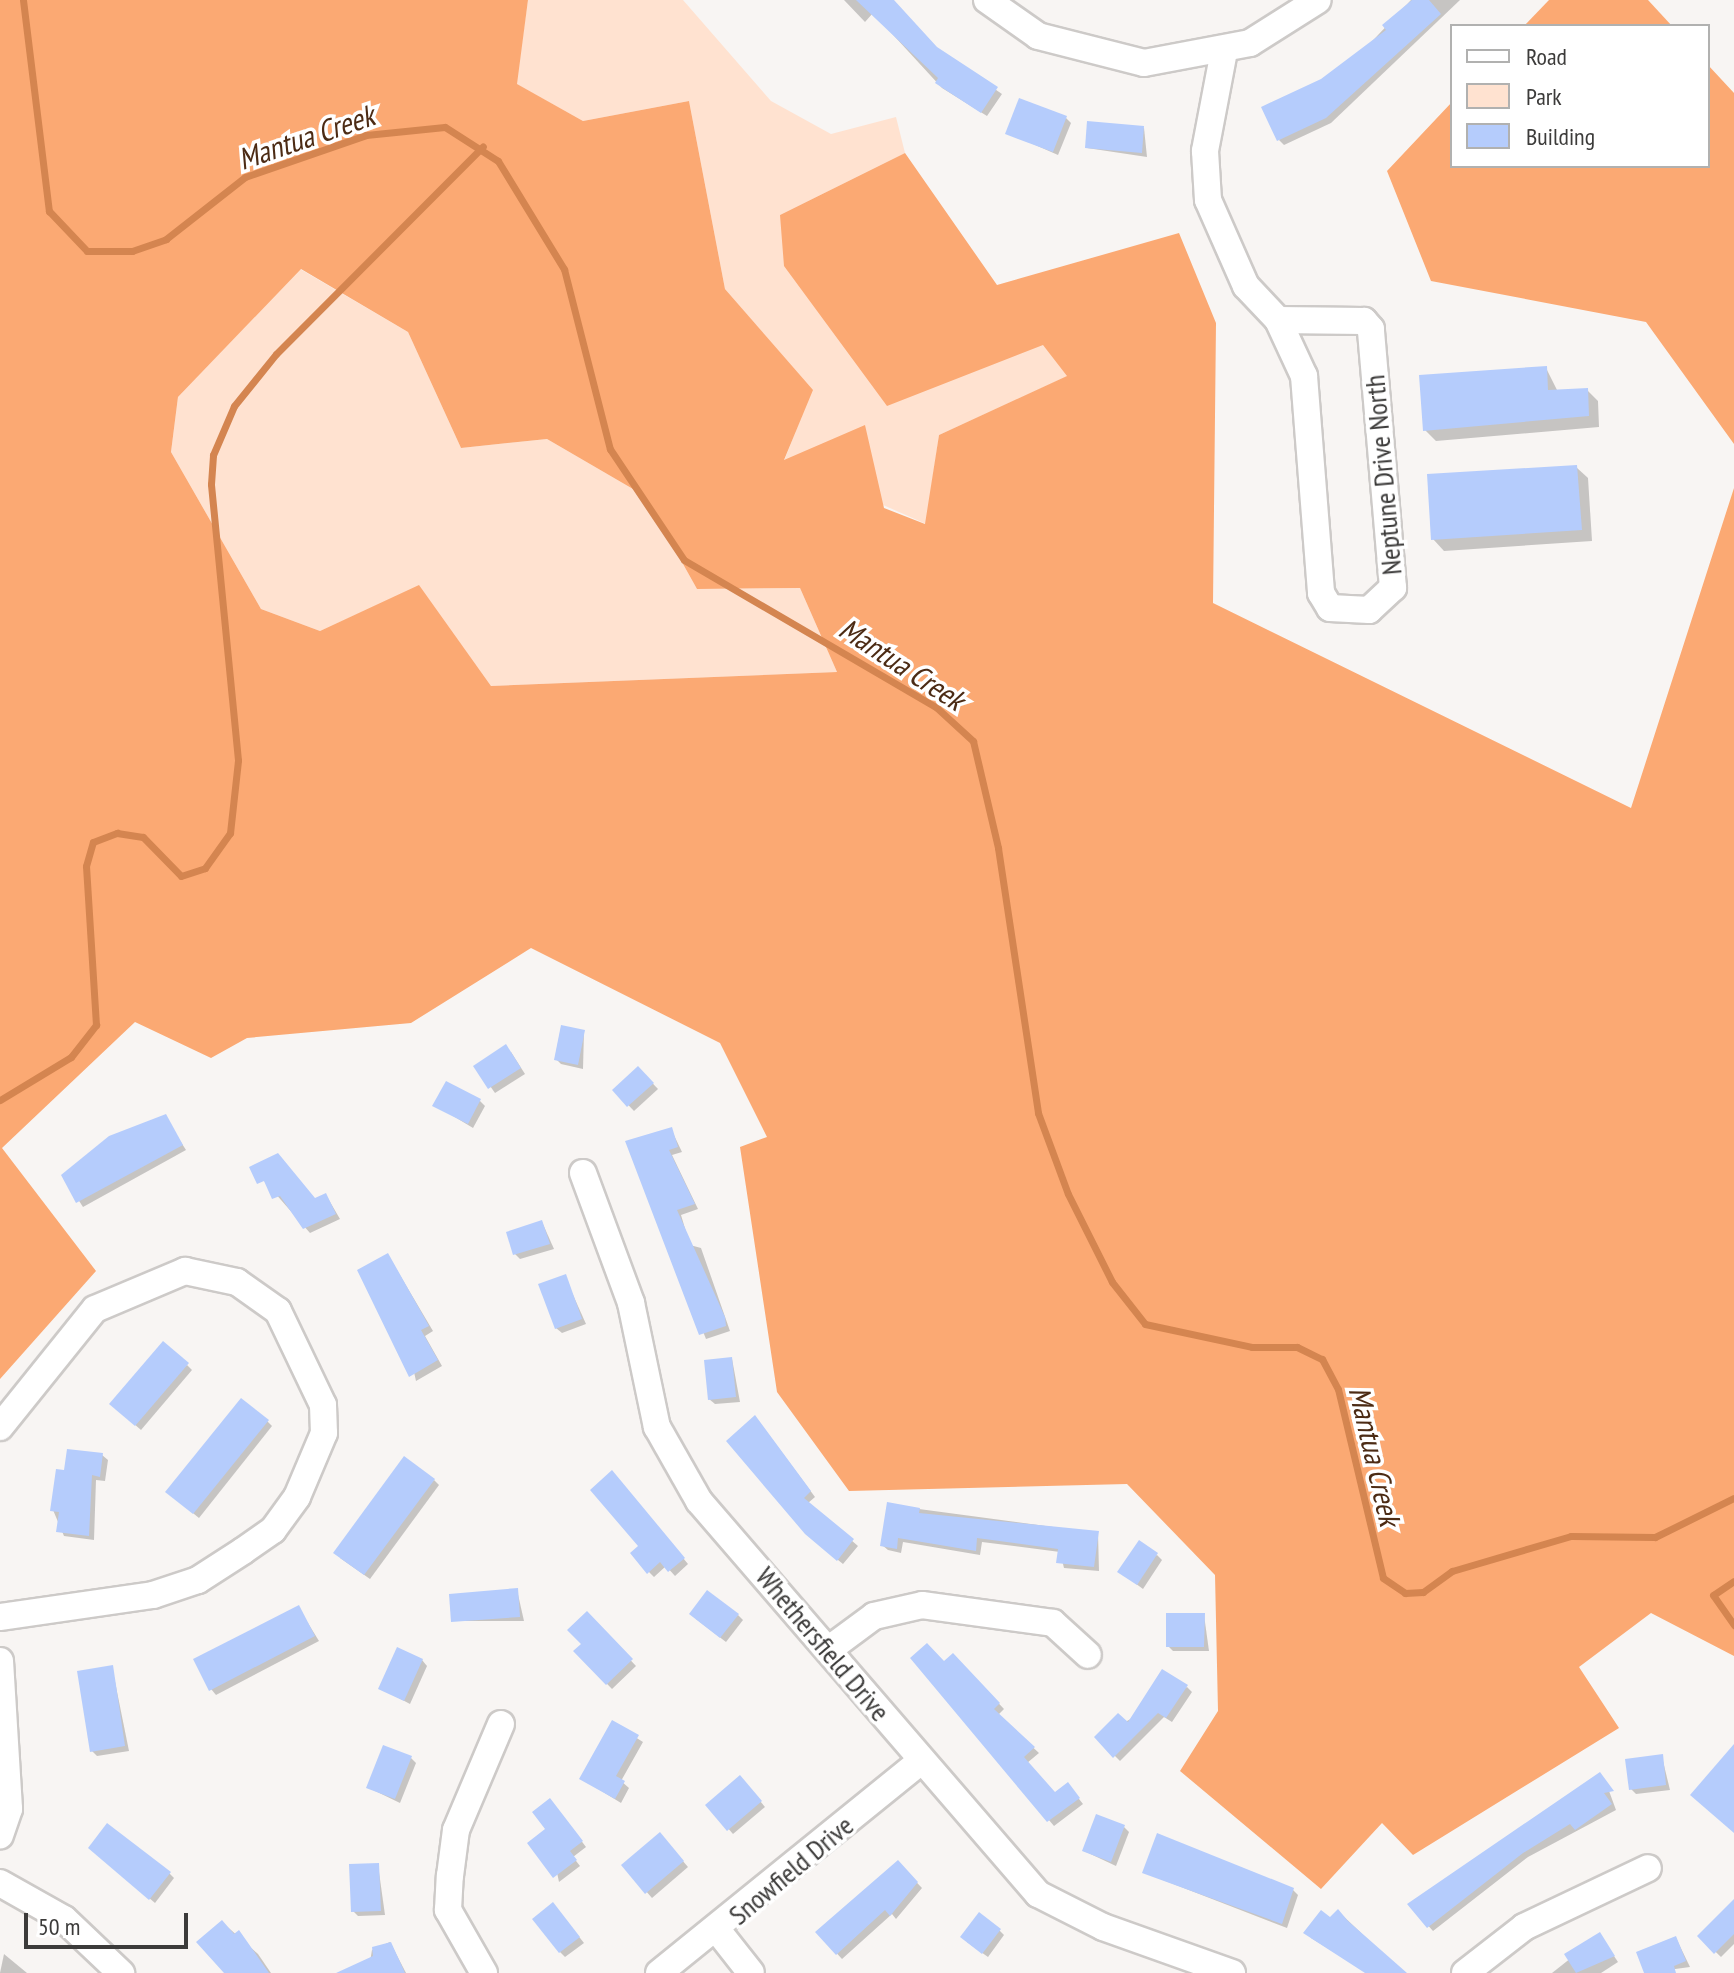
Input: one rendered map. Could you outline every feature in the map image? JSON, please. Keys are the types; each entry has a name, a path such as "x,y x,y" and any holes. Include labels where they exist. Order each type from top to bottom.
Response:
{"street":[{"path":"987,0 1038,36 1117,60 1171,61 1224,51 1275,32 1318,0"},
{"name":"Neptune Drive North","path":"1224,51 1205,151 1208,200 1246,286 1278,320 1304,376 1321,593 1330,608 1369,610 1393,588 1371,329 1364,321 1278,320"},
{"name":"Whethersfield Drive","path":"583,1173 631,1303 657,1427 678,1470 920,1762 1038,1894 1103,1927 1232,1973"},
{"path":"0,1427 95,1309 185,1271 237,1282 278,1311 323,1405 324,1433 297,1497 273,1530 198,1580 153,1595 0,1617"},
{"path":"828,1650 874,1616 922,1605 1053,1623 1088,1655"},
{"path":"0,1661 9,1809 0,1835"},
{"path":"484,1973 448,1910 450,1876 456,1830 501,1724"},
{"name":"Snowfield Drive","path":"659,1973 718,1931 920,1762"},
{"path":"1465,1973 1536,1920 1648,1868"},
{"path":"0,1883 64,1919 121,1973"},
{"path":"718,1931 751,1973"}],"green space":[{"path":"528,0 683,0 771,101 831,134 896,117 905,153 780,215 1044,345 1068,376 939,435 926,524 784,461 812,390 725,289 689,101 583,121 516,84"},
{"path":"300,269 408,332 461,448 547,439 645,496 697,589 800,588 837,672 491,686 419,586 320,631 261,609 171,452 178,397"}],"shaded area":[{"path":"0,0 528,0 517,84 583,121 689,101 725,289 813,390 784,460 865,425 884,508 925,524 939,435 1067,376 1043,345 887,406 784,266 780,215 905,153 997,285 1179,233 1216,323 1213,603 1631,808 1734,488 1734,1656 1651,1613 1579,1667 1619,1728 1413,1855 1382,1823 1321,1889 1180,1771 1218,1711 1215,1575 1127,1484 849,1491 777,1392 740,1147 767,1137 720,1043 531,948 411,1023 247,1038 211,1058 135,1022 2,1148 96,1271 0,1379","holes":["301,269 408,332 461,448 547,439 645,496 697,589 800,588 837,672 491,686 419,585 320,631 261,609 171,452 178,397"]},
{"path":"1549,0 1648,0 1670,24 1526,24"},
{"path":"1710,67 1734,93 1734,444 1646,322 1431,281 1387,171 1450,104 1450,168 1710,168"}],"building":[{"path":"856,0 894,0 937,47 998,87 981,113 935,83 938,78"},
{"path":"1412,0 1429,0 1441,14 1326,118 1277,141 1261,107 1321,79 1386,30 1382,25"},
{"path":"1019,98 1067,116 1053,152 1005,134"},
{"path":"1087,121 1144,126 1142,153 1085,148"},
{"path":"1547,366 1548,390 1588,388 1589,416 1423,431 1419,375"},
{"path":"1577,465 1582,530 1431,540 1427,474"},
{"path":"561,1025 585,1030 578,1065 554,1060"},
{"path":"506,1044 521,1068 488,1089 473,1066"},
{"path":"638,1066 654,1083 627,1107 612,1090"},
{"path":"446,1081 481,1099 468,1124 432,1106"},
{"path":"166,1114 183,1145 76,1203 61,1175 109,1136"},
{"path":"672,1127 678,1147 669,1150 695,1204 677,1210 725,1317 726,1326 699,1335 625,1141"},
{"path":"278,1153 315,1198 326,1193 336,1214 303,1229 280,1196 272,1199 264,1181 257,1184 249,1167"},
{"path":"542,1220 550,1244 513,1255 506,1232"},
{"path":"388,1253 429,1326 421,1330 438,1360 409,1377 357,1270"},
{"path":"566,1274 582,1319 555,1329 538,1284"},
{"path":"163,1341 189,1363 135,1426 109,1404"},
{"path":"732,1357 736,1397 708,1400 704,1360"},
{"path":"241,1398 269,1420 193,1514 165,1492"},
{"path":"755,1415 811,1491 804,1498 854,1539 837,1561 805,1534 726,1441"},
{"path":"67,1449 103,1453 100,1477 92,1475 89,1536 56,1532 59,1512 50,1511 56,1469 64,1470"},
{"path":"404,1456 435,1479 364,1575 333,1553"},
{"path":"612,1470 685,1558 668,1572 660,1562 647,1574 630,1553 638,1546 590,1490"},
{"path":"887,1502 920,1508 919,1513 1099,1531 1094,1567 1056,1563 1058,1549 977,1538 976,1551 898,1538 897,1549 880,1546"},
{"path":"1139,1540 1158,1553 1137,1585 1117,1572"},
{"path":"518,1588 520,1617 451,1622 449,1594"},
{"path":"707,1590 739,1614 720,1638 689,1614"},
{"path":"299,1605 315,1636 209,1691 193,1659"},
{"path":"587,1611 633,1659 606,1685 573,1651 581,1644 567,1630"},
{"path":"1166,1613 1205,1613 1204,1647 1166,1647"},
{"path":"927,1643 944,1661 953,1653 1000,1703 994,1709 1035,1747 1024,1757 1055,1792 1068,1782 1080,1798 1047,1822 910,1658"},
{"path":"397,1647 423,1659 404,1701 378,1689"},
{"path":"113,1665 125,1746 90,1752 77,1671"},
{"path":"1162,1669 1188,1685 1166,1718 1158,1713 1113,1758 1094,1737 1118,1713 1128,1722"},
{"path":"612,1720 639,1735 616,1776 625,1781 615,1799 579,1779"},
{"path":"1734,1744 1734,1833 1690,1795"},
{"path":"383,1745 412,1756 395,1799 366,1788"},
{"path":"1663,1754 1666,1785 1629,1790 1625,1759"},
{"path":"1600,1772 1614,1791 1604,1793 1612,1804 1575,1830 1570,1824 1523,1853 1427,1928 1407,1904"},
{"path":"740,1775 762,1801 727,1831 705,1805"},
{"path":"550,1798 583,1841 570,1851 577,1860 553,1878 527,1843 545,1829 532,1812"},
{"path":"1096,1814 1125,1825 1111,1862 1082,1851"},
{"path":"107,1823 171,1872 149,1900 88,1848"},
{"path":"660,1832 684,1861 645,1894 621,1865"},
{"path":"1157,1833 1294,1888 1282,1924 1142,1873"},
{"path":"898,1860 918,1882 890,1916 885,1910 836,1955 815,1932"},
{"path":"379,1863 381,1911 351,1912 349,1864"},
{"path":"1734,1899 1734,1934 1714,1954 1697,1936"},
{"path":"553,1902 580,1937 559,1953 532,1919"},
{"path":"1338,1909 1407,1973 1365,1973 1303,1933 1321,1910 1330,1917"},
{"path":"979,1912 1001,1929 982,1954 960,1937"},
{"path":"222,1920 234,1934 239,1930 269,1973 224,1973 196,1942"},
{"path":"1600,1932 1615,1956 1576,1973 1564,1954"},
{"path":"1676,1936 1686,1961 1674,1966 1676,1973 1644,1973 1636,1952"},
{"path":"391,1942 405,1973 336,1973 373,1956 372,1947"}],"waterway":[{"name":"Mantua Creek","path":"23,0 49,211 87,251 132,251 166,239 245,177 366,135 445,127 498,161 564,269 610,449 684,560 937,708 973,741 998,848 1038,1113 1068,1194 1112,1282 1145,1324 1252,1347 1297,1347 1322,1359 1338,1389 1383,1578 1405,1593 1423,1592 1452,1571 1571,1536 1655,1537 1734,1498"},
{"path":"0,1100 71,1057 96,1025 86,866 93,842 117,833 143,837 181,876 205,868 230,833 238,760 211,484 213,455 234,406 276,354 483,146"},
{"name":"Mantua Creek","path":"1734,1581 1713,1595 1734,1625"}]}
